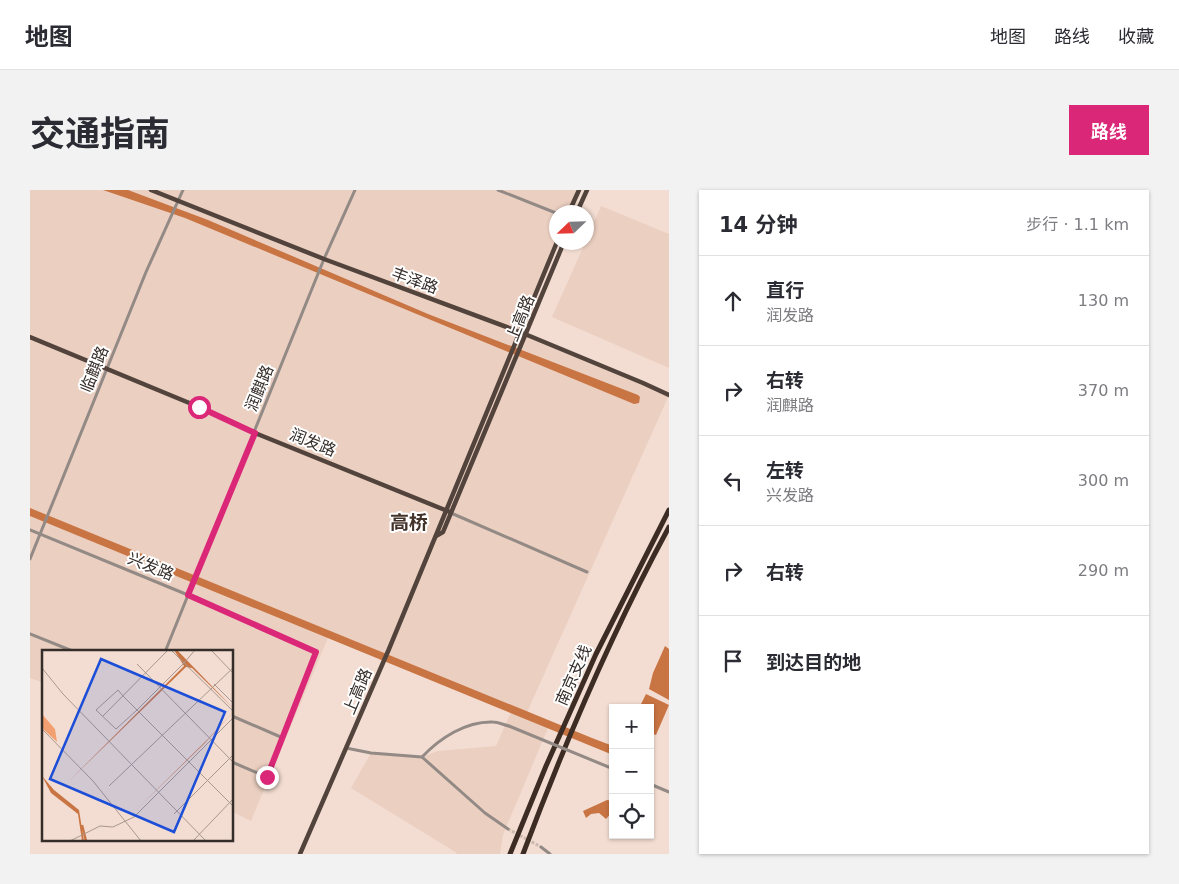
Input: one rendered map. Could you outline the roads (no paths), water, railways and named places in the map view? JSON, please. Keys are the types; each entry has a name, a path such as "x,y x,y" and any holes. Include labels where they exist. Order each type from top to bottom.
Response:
{"highway":[{"name":"南京支线","path":"510,854 546,766 596,654 669,510"},
{"name":"南京支线","path":"523,854 578,715 609,646 669,526"}],"main road":[{"name":"丰泽路","path":"151,190 324,260 520,332 669,395"},
{"path":"572,205 579,190"},
{"path":"580,205 587,190"},
{"name":"上高路","path":"300,854 435,537 443,532 448,511 553,250"},
{"name":"上高路","path":"448,511 526,335 561,250"},
{"name":"润发路","path":"30,336 199,407 255,433 448,511"}],"street":[{"name":"临麒路","path":"30,559 146,272 183,190"},
{"name":"润麒路","path":"166,650 324,260 355,190"},
{"path":"498,190 549,210"},
{"name":"润发路","path":"448,511 587,572"},
{"name":"兴发路","path":"30,530 188,595 316,652 283,738"},
{"path":"30,634 70,650"},
{"path":"234,717 283,738 267,777 234,763"},
{"path":"422,757 432,747 457,730 493,722 509,726 609,767"},
{"path":"346,748 371,753 422,757 485,813 508,829"},
{"path":"654,786 669,792"},
{"path":"541,847 550,854"}],"tunnel":[{"path":"508,829 541,847"}],"district":[{"name":"高桥","path":"409,522"}]}
